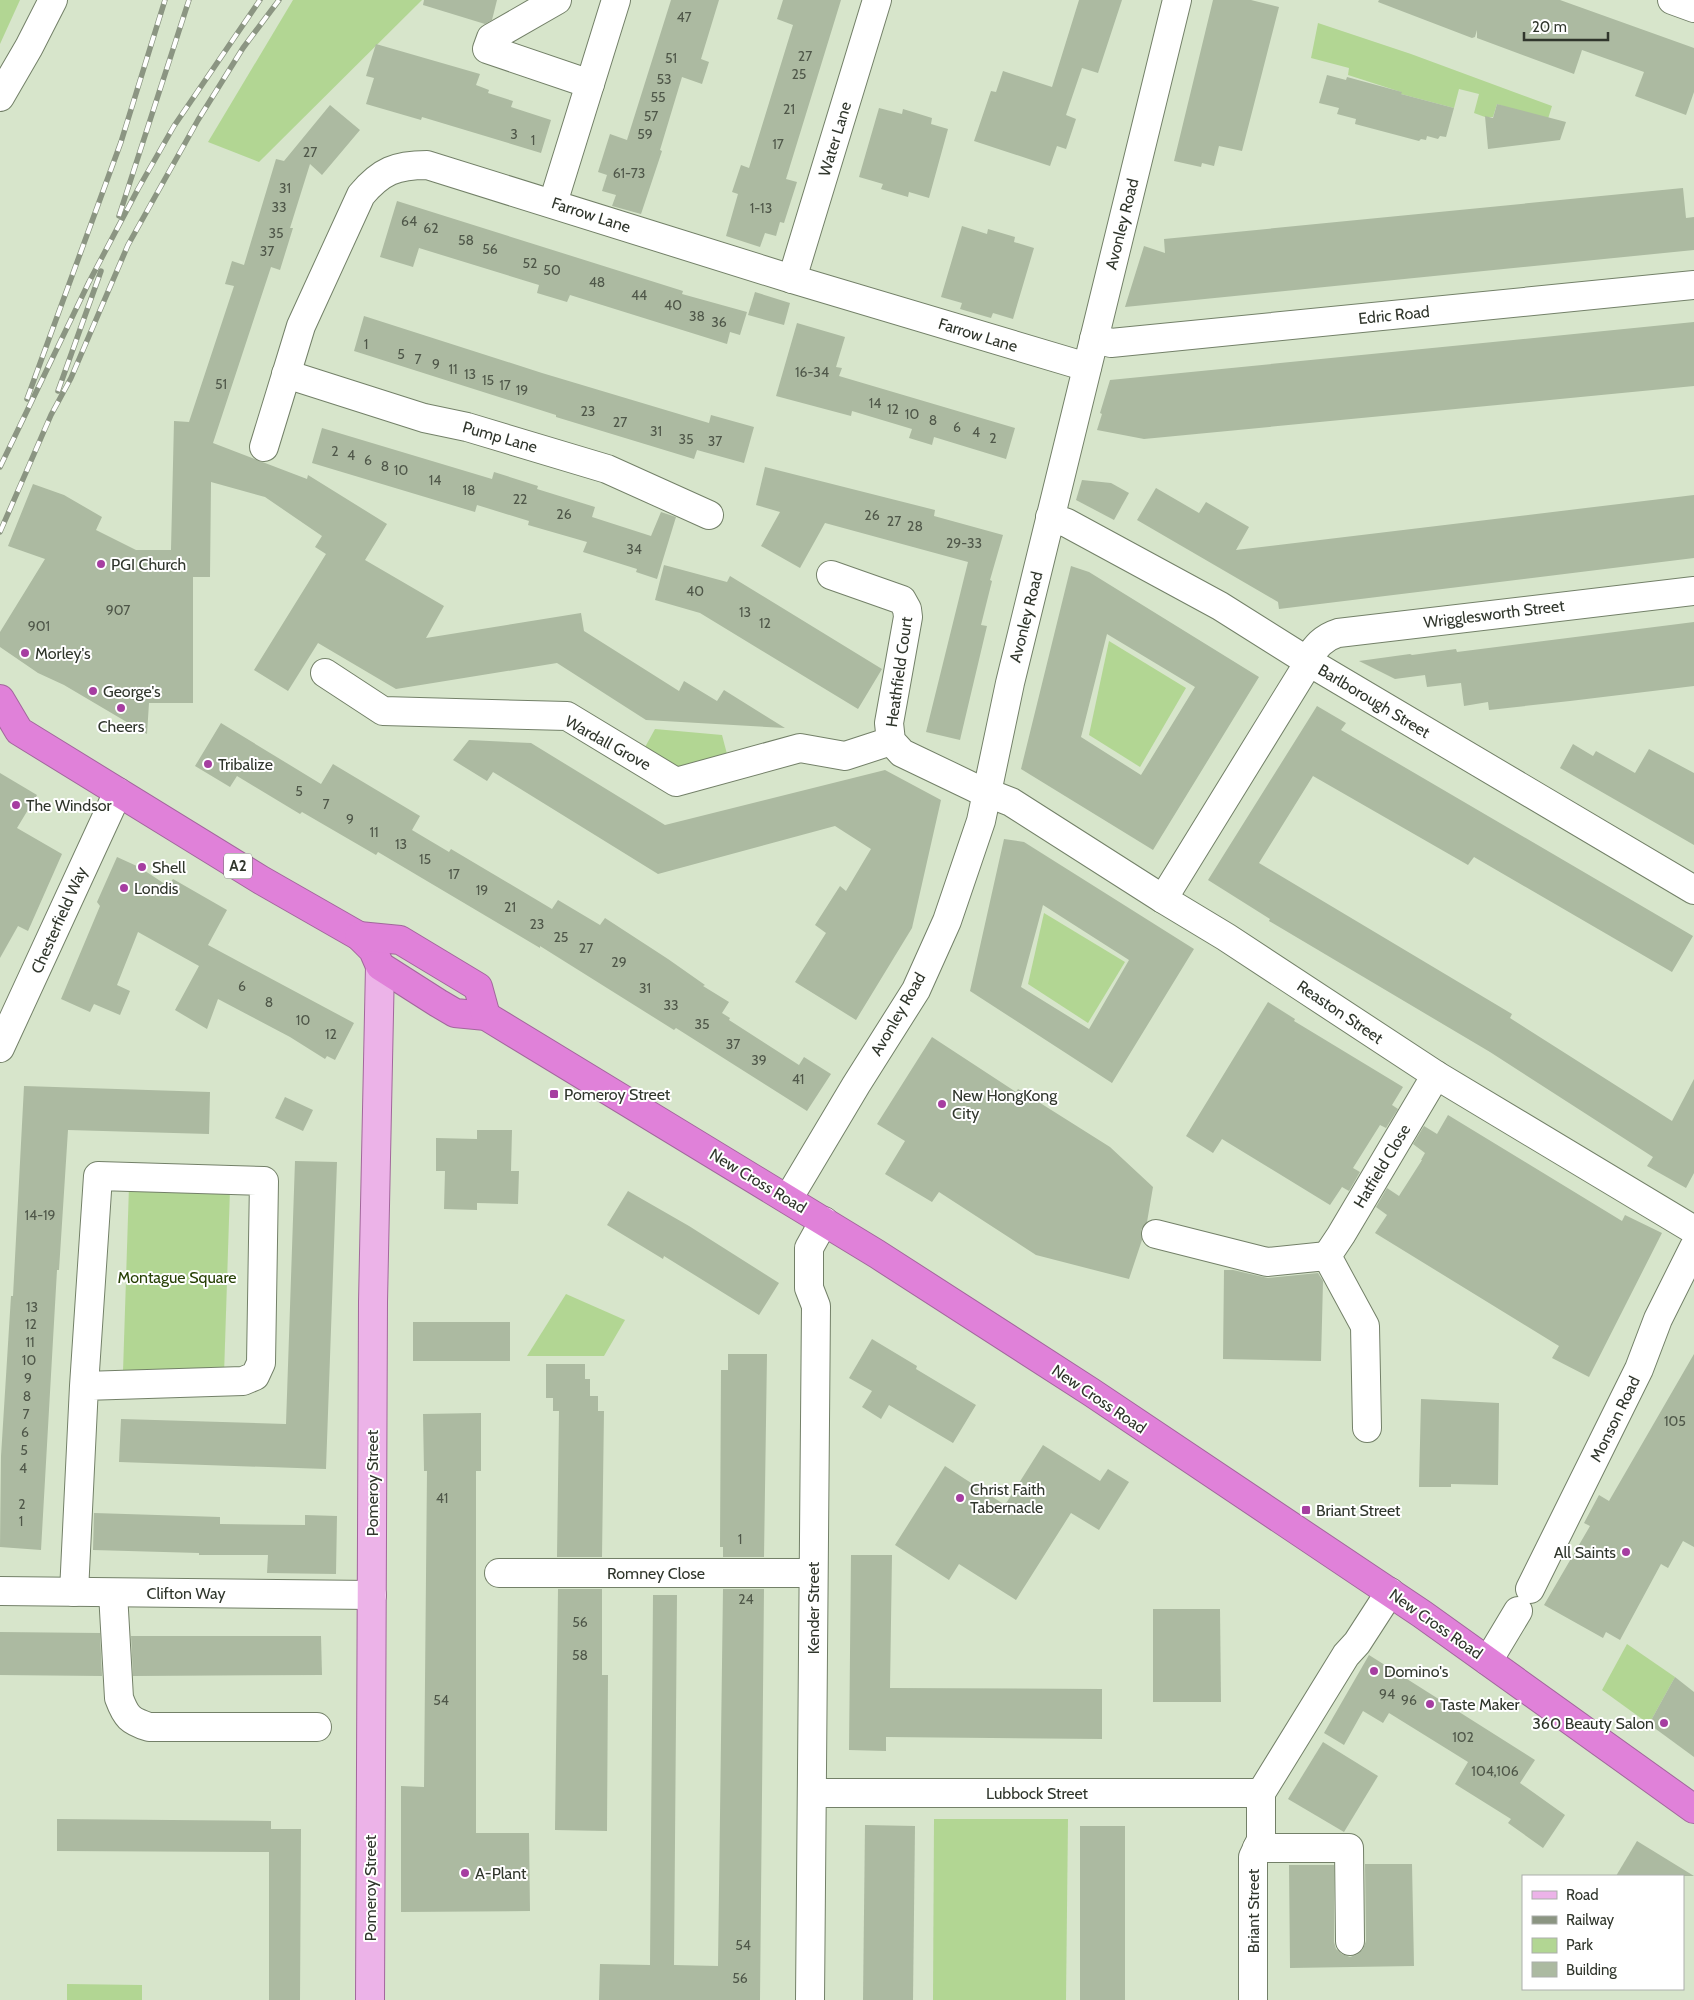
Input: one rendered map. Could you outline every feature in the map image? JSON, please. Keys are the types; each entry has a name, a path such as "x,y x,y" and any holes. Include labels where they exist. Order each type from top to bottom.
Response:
{"highway":[{"name":"A2","path":"0,699 10,731 118,792"},
{"name":"New Cross Road","path":"118,792 261,880 359,936 373,950 380,966 455,1013 486,1016 824,1221 1091,1392 1390,1592 1694,1809"},
{"name":"New Cross Road","path":"359,936 400,940 478,988 486,1016"}],"main road":[{"name":"Pomeroy Street","path":"370,2000 373,1302 380,966"}],"street":[{"path":"0,97 53,0"},
{"path":"557,0 490,38 487,49 590,84"},
{"path":"553,203 616,0"},
{"name":"Water Lane","path":"792,278 877,0"},
{"name":"Avonley Road","path":"788,1199 856,1085 916,990 947,921 980,822 1010,683 1177,0"},
{"path":"1672,0 1694,8"},
{"name":"Farrow Lane","path":"264,447 301,326 361,195 372,182 388,170 410,165 427,165 1086,367"},
{"name":"Edric Road","path":"1094,339 1111,343 1694,285"},
{"name":"Pump Lane","path":"286,374 424,418 467,427 607,469 709,515"},
{"name":"Barlborough Street","path":"1050,517 1067,523 1220,606 1308,662 1694,890"},
{"name":"Heathfield Court","path":"831,575 902,600 907,609 905,633 889,723 891,741 902,753 987,793"},
{"name":"Wrigglesworth Street","path":"1163,899 1318,644 1327,636 1338,633 1694,591"},
{"name":"Wardall Grove","path":"325,673 383,711 567,716 676,782 800,748 845,756 891,741"},
{"name":"Chesterfield Way","path":"0,1048 118,792"},
{"name":"Reaston Street","path":"987,793 1012,802 1226,937 1436,1075 1694,1230"},
{"name":"Hatfield Close","path":"1327,1256 1436,1075"},
{"path":"74,1592 84,1386 98,1176 264,1181 261,1364 255,1376 243,1381 84,1386"},
{"name":"Kender Street","path":"810,2000 816,1306 809,1288 809,1248 824,1221"},
{"path":"1156,1234 1267,1262 1327,1256 1365,1326 1368,1428"},
{"name":"Monson Road","path":"1488,1661 1524,1600 1635,1377 1658,1319 1691,1253"},
{"name":"Romney Close","path":"499,1573 814,1572"},
{"name":"Clifton Way","path":"0,1591 372,1596"},
{"path":"1261,1793 1346,1655 1357,1643 1390,1592"},
{"path":"113,1593 119,1698 125,1714 134,1722 148,1727 317,1727"},
{"name":"Lubbock Street","path":"813,1793 1261,1793"},
{"name":"Briant Street","path":"1253,2000 1253,1857 1261,1840 1261,1793"},
{"path":"1257,1848 1349,1848 1350,1941"}],"green space":[{"path":"0,0 20,0 0,44"},
{"path":"293,0 422,0 259,162 208,142"},
{"path":"1318,23 1411,54 1552,106 1547,122 1497,104 1493,117 1485,117 1474,113 1479,94 1459,89 1454,108 1401,94 1401,92 1348,75 1349,68 1311,58"},
{"path":"1109,641 1186,688 1140,767 1089,735"},
{"path":"655,729 722,735 727,754 692,765 672,765 644,749"},
{"path":"1044,913 1125,962 1088,1023 1028,984"},
{"name":"Montague Square","path":"129,1186 230,1189 224,1375 123,1372"},
{"path":"566,1294 625,1320 604,1356 527,1356"},
{"path":"1627,1644 1675,1677 1649,1724 1602,1690"},
{"path":"934,1819 1068,1819 1066,2000 933,2000"},
{"path":"67,1984 142,1985 142,2000 67,2000"}],"building":[{"path":"424,0 497,0 492,20 485,24 423,5"},
{"path":"671,0 719,0 701,59 709,62 702,84 682,77 660,150 662,151 641,214 612,206 616,195 602,191 607,175 598,172 610,134 627,140"},
{"path":"783,0 841,0 786,179 797,182 784,223 780,222 776,236 765,233 760,247 726,236 738,194 732,192 741,165 749,168 793,25 777,19"},
{"path":"1079,0 1122,0 1098,73 1082,68 1066,115 1076,119 1066,149 1057,146 1050,166 974,141 991,91 996,92 1003,71 1052,87"},
{"path":"1213,0 1251,0 1279,7 1242,151 1219,146 1214,166 1202,163 1201,167 1174,161"},
{"path":"1379,0 1560,0 1694,48 1694,92 1686,115 1635,96 1644,72 1582,50 1574,74 1477,38 1477,30 1475,37 1472,38 1378,2"},
{"path":"376,44 480,74 476,85 489,90 488,93 513,101 511,107 551,120 541,153 422,117 421,120 366,104 374,78 366,76"},
{"path":"1327,75 1346,80 1347,77 1454,108 1446,137 1440,136 1438,139 1427,136 1426,140 1421,139 1419,141 1355,124 1356,119 1337,114 1339,108 1319,103"},
{"path":"1497,104 1566,122 1560,140 1488,149 1485,116 1493,118"},
{"path":"330,105 360,130 322,175 310,164 290,228 293,228 280,270 271,267 213,443 307,479 308,475 387,524 365,560 444,606 426,638 581,613 584,631 679,691 684,681 717,701 724,690 785,728 646,720 557,663 396,689 318,643 288,691 254,670 326,554 315,547 322,536 265,497 211,482 210,577 193,577 193,703 149,703 147,734 64,685 38,673 0,647 0,632 45,559 8,546 33,484 64,495 102,517 96,530 136,550 171,550 174,421 189,422 234,286 225,284 232,261 244,265 276,159 284,161"},
{"path":"879,108 902,114 903,109 932,118 931,124 948,129 929,198 909,192 908,197 881,189 883,184 859,177"},
{"path":"1683,188 1686,218 1694,217 1694,250 1125,307 1144,246 1165,253 1164,239"},
{"path":"397,201 683,291 682,294 747,312 740,335 730,332 727,344 570,295 567,302 537,293 539,285 419,248 413,267 380,257"},
{"path":"962,226 987,234 988,229 1015,237 1014,242 1034,248 1013,319 993,313 991,318 960,309 962,303 941,297"},
{"path":"755,292 790,303 784,325 748,315"},
{"path":"364,316 542,373 709,423 711,415 754,427 744,463 697,450 694,459 556,417 556,415 354,351"},
{"path":"1694,322 1694,386 1144,439 1097,430 1110,380"},
{"path":"797,323 845,337 836,367 842,368 839,376 1015,428 1006,459 934,437 932,445 909,438 912,429 852,411 851,416 776,396"},
{"path":"322,428 492,479 494,472 538,486 537,489 595,507 592,517 651,536 661,512 676,517 657,579 636,572 637,569 583,552 587,542 528,525 529,521 477,505 475,512 312,463"},
{"path":"765,467 935,510 934,516 1003,535 990,580 992,581 981,625 987,626 960,740 926,732 968,562 825,523 800,568 761,546 780,512 756,505"},
{"path":"1082,480 1111,483 1129,493 1114,520 1076,500"},
{"path":"1156,488 1199,513 1206,502 1249,527 1236,550 1694,495 1694,558 1279,609 1278,602 1137,520"},
{"path":"664,565 727,582 730,576 882,669 858,709 700,613 655,600"},
{"path":"1071,566 1089,572 1259,677 1153,850 1021,769","holes":["1107,634 1195,687 1141,775 1081,737"]},
{"path":"1694,622 1694,686 1570,701 1489,710 1488,702 1464,706 1461,683 1427,687 1425,675 1395,679 1359,661 1456,649 1457,652"},
{"path":"1317,706 1346,723 1341,730 1693,936 1672,972 1474,857 1468,865 1313,776 1259,863 1512,1014 1510,1018 1672,1121 1694,1079 1694,1173 1686,1188 1647,1166 1653,1157 1490,1052 1269,921 1270,919 1208,880"},
{"path":"221,723 321,784 333,764 420,816 412,830 449,852 451,849 552,909 558,900 600,925 605,918 729,1002 722,1013 730,1018 729,1020 799,1065 804,1057 831,1074 807,1111 676,1028 674,1030 540,946 540,948 378,852 376,855 302,812 300,814 237,776 230,787 195,766"},
{"path":"469,740 531,743 665,825 885,770 941,800 912,928 856,1020 795,982 826,933 815,925 840,886 846,891 871,849 835,826 658,874 493,772 487,781 453,760"},
{"path":"1573,744 1593,756 1596,751 1635,773 1649,749 1694,773 1694,845 1560,768"},
{"path":"0,773 37,795 17,828 62,854 28,931 18,926 0,958"},
{"path":"1004,839 1024,842 1194,949 1112,1083 970,991","holes":["1043,905 1129,960 1089,1029 1021,987"]},
{"path":"117,857 139,867 168,886 173,879 227,910 208,945 354,1023 335,1060 327,1056 325,1059 290,1037 218,999 207,1029 175,1010 199,966 138,932 117,985 130,991 120,1015 94,1004 90,1012 61,999 100,906 97,902"},
{"path":"1268,1002 1295,1019 1294,1021 1403,1087 1392,1105 1398,1109 1386,1128 1380,1125 1353,1168 1360,1172 1349,1191 1342,1187 1330,1205 1222,1139 1213,1153 1186,1136"},
{"path":"932,1037 1016,1092 1018,1089 1110,1147 1153,1187 1147,1222 1141,1230 1142,1240 1129,1279 1036,1255 939,1192 932,1202 885,1174 905,1141 877,1124"},
{"path":"24,1086 210,1092 209,1134 68,1130 59,1270 57,1270 41,1550 0,1547 1,1456 11,1296 13,1296"},
{"path":"285,1097 313,1110 303,1131 275,1118"},
{"path":"1448,1115 1622,1221 1625,1215 1662,1233 1589,1377 1552,1358 1559,1346 1375,1233 1387,1215 1376,1207 1387,1188 1399,1196 1422,1160 1425,1153 1413,1144 1424,1126 1437,1134"},
{"path":"477,1130 512,1130 511,1171 519,1171 518,1204 477,1203 477,1210 444,1209 445,1171 436,1171 436,1138 477,1139"},
{"path":"295,1161 337,1162 326,1469 119,1462 121,1419 286,1424"},
{"path":"628,1191 689,1226 779,1283 759,1315 664,1256 663,1259 607,1225"},
{"path":"1224,1270 1233,1270 1268,1278 1318,1273 1323,1281 1321,1361 1223,1359"},
{"path":"413,1322 510,1322 510,1361 413,1361"},
{"path":"872,1339 917,1366 916,1369 976,1405 953,1443 889,1405 881,1419 862,1407 872,1391 849,1378"},
{"path":"728,1354 767,1354 764,1557 723,1557 723,1547 720,1547 721,1370 728,1370"},
{"name":"All Saints","path":"1694,1354 1694,1547 1683,1541 1668,1568 1661,1564 1620,1640 1606,1632 1603,1638 1544,1605 1590,1526 1584,1523 1599,1495 1609,1501"},
{"path":"546,1364 585,1364 585,1379 590,1379 590,1396 598,1396 598,1411 604,1411 602,1557 557,1557 559,1411 553,1411 553,1398 546,1398"},
{"path":"1421,1399 1499,1403 1498,1485 1451,1484 1451,1487 1419,1487"},
{"path":"481,1413 481,1471 476,1471 476,1833 529,1833 530,1911 401,1912 401,1786 424,1787 427,1471 424,1471 423,1414"},
{"path":"1043,1445 1100,1481 1108,1469 1129,1482 1099,1530 1071,1513 1016,1600 959,1564 949,1580 895,1545 945,1466 1005,1505"},
{"path":"94,1513 220,1517 220,1524 305,1525 305,1515 337,1516 336,1574 267,1573 268,1555 199,1555 199,1553 93,1550"},
{"path":"851,1555 892,1555 890,1688 1102,1689 1102,1739 886,1737 886,1751 849,1750"},
{"path":"558,1589 602,1589 602,1675 608,1675 607,1831 555,1830"},
{"path":"723,1589 764,1589 760,2000 599,2000 600,1964 650,1965 653,1595 677,1595 674,1965 718,1966"},
{"path":"1153,1609 1220,1609 1221,1702 1153,1702"},
{"path":"0,1632 100,1633 102,1676 0,1675"},
{"path":"131,1636 321,1636 322,1675 133,1676"},
{"path":"1369,1655 1535,1760 1520,1783 1565,1815 1543,1848 1508,1823 1511,1819 1455,1784 1468,1762 1389,1713 1383,1723 1363,1711 1344,1745 1324,1733"},
{"path":"1675,1677 1694,1692 1694,1757 1649,1724"},
{"path":"1323,1742 1378,1776 1344,1832 1288,1799"},
{"path":"57,1819 271,1821 271,1829 301,1829 300,2000 269,2000 269,1852 57,1851"},
{"path":"865,1825 915,1826 913,2000 863,2000"},
{"path":"1080,1826 1125,1826 1125,2000 1080,2000"},
{"path":"1637,1841 1694,1876 1684,1875 1617,1875"},
{"path":"1365,1864 1412,1864 1414,1966 1290,1968 1289,1865 1334,1865 1334,1942 1336,1949 1350,1957 1358,1954 1363,1949 1366,1941"}],"railway":[{"path":"27,399 121,142 165,0"},
{"path":"119,216 189,0"},
{"path":"0,467 89,282 138,189 174,126 260,0"},
{"path":"0,532 51,415 71,378 128,245 198,120 243,48 279,0"},
{"path":"58,391 101,271"}],"place":[{"name":"PGI Church","path":"101,564"},
{"name":"Morley's","path":"25,653"},
{"name":"George's","path":"93,691"},
{"name":"Cheers","path":"121,708"},
{"name":"Tribalize","path":"208,764"},
{"name":"The Windsor","path":"16,805"},
{"name":"Shell","path":"142,867"},
{"name":"Londis","path":"124,888"},
{"name":"Pomeroy Street","path":"554,1094"},
{"name":"New HongKong City","path":"942,1104"},
{"name":"Christ Faith Tabernacle","path":"960,1498"},
{"name":"Briant Street","path":"1306,1510"},
{"name":"All Saints","path":"1626,1552"},
{"name":"Domino's","path":"1374,1671"},
{"name":"Taste Maker","path":"1430,1704"},
{"name":"360 Beauty Salon","path":"1664,1723"},
{"name":"A-Plant","path":"465,1873"}]}
